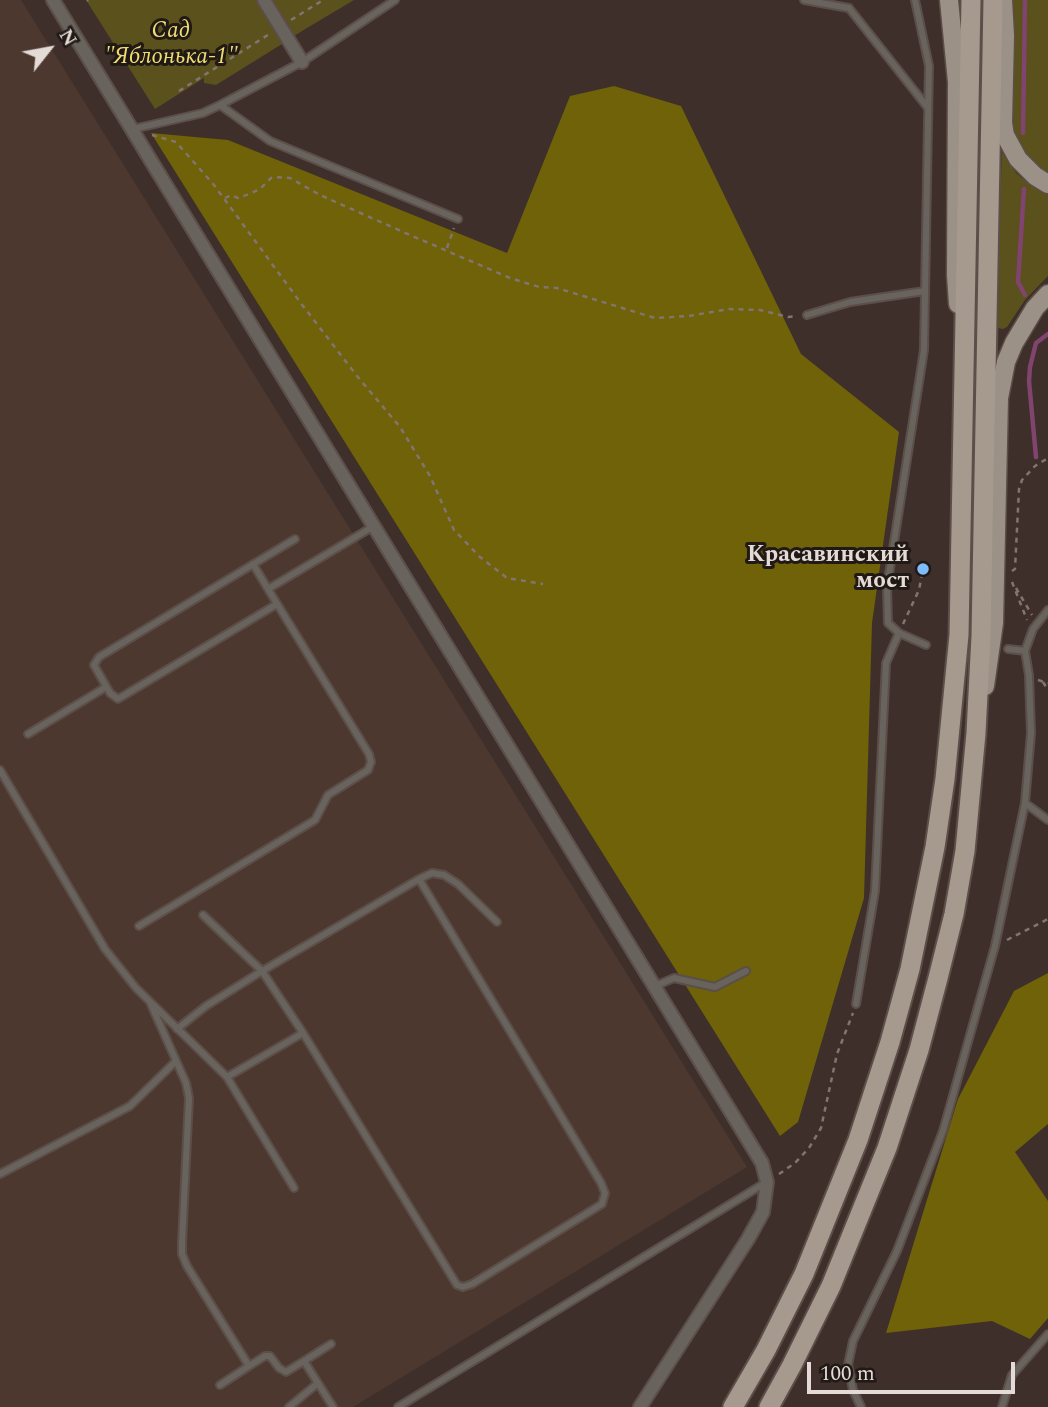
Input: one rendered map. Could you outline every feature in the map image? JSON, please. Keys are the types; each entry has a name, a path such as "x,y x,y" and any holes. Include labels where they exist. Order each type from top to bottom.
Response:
{"highway":[{"path":"733,1407 766,1350 804,1274 853,1152 890,1042 924,907 945,779 959,635 971,0"},
{"path":"769,1407 813,1325 850,1242 887,1148 919,1050 956,901 965,851 976,733 981,636 993,0"}],"main road":[{"path":"949,0 957,82 956,275 964,389"},
{"path":"1003,0 1005,135 1018,159 1035,176 1048,184"},
{"path":"976,733 994,623 997,415 1006,362 1025,324 1048,294"},
{"path":"985,425 996,495"}],"street":[{"path":"53,0 762,1163 767,1182 763,1212 640,1407"},
{"path":"264,0 302,62"}],"lane":[{"path":"132,129 203,113 220,105 302,62 395,0"},
{"path":"804,0 849,8 928,107"},
{"path":"915,0 929,66 923,370 912,416 887,587 888,622 899,633 926,645"},
{"path":"220,105 270,141 458,219"},
{"path":"807,315 850,302 925,290"},
{"path":"268,589 374,526"},
{"path":"277,604 123,697 114,698 96,671 95,661 295,539"},
{"path":"139,926 315,820 328,795 368,769 371,762 369,754 253,564"},
{"path":"861,1407 853,1390 848,1365 853,1341 897,1251 943,1131 995,946 1025,803 1031,703 1025,651 1037,624 1048,610"},
{"path":"856,1004 875,891 886,663 899,633"},
{"path":"1008,649 1025,651"},
{"path":"28,734 106,687"},
{"path":"0,770 105,949 150,1002 227,1077 294,1188"},
{"path":"1025,803 1048,820"},
{"path":"177,1029 206,1006 262,971 432,873 444,875 458,884 497,922"},
{"path":"202,915 262,971 303,1033 457,1285 463,1287 602,1204 605,1194 601,1183 419,879"},
{"path":"655,986 674,978 715,987 746,971"},
{"path":"150,1002 186,1083 189,1098 182,1254 249,1366"},
{"path":"227,1077 303,1033"},
{"path":"0,1174 130,1106 176,1061"},
{"path":"398,1407 767,1182"},
{"path":"1002,1407 1012,1375 1048,1334"},
{"path":"220,1385 265,1356 270,1356 282,1371 286,1372 331,1345"},
{"path":"304,1361 333,1407"},
{"path":"289,1407 318,1383"}],"path":[{"path":"179,91 323,0"},
{"path":"176,142 225,199 300,302 400,427 430,476 454,530 480,557 507,578 543,584"},
{"path":"225,199 231,195 238,198 260,189 272,177 290,178 320,195 510,278 540,287 557,288 655,318 689,316 729,309 760,310 788,317 807,315"},
{"path":"447,249 458,219"},
{"path":"1012,571 1015,569 1019,488 1028,473 1048,458"},
{"path":"899,633 919,590 923,569"},
{"path":"1030,637 1027,621 1012,582 1037,624"},
{"path":"1048,683 1043,682 1048,690"},
{"path":"995,946 1048,919"},
{"path":"767,1182 795,1163 809,1148 821,1128 837,1055 856,1004"}],"shaded area":[{"path":"0,0 21,0 747,1167 353,1407 0,1407"},
{"path":"614,86 681,106 801,354 899,432 872,623 864,898 798,1122 780,1136 151,133 228,140 507,253 570,96"},
{"path":"1048,973 1048,1124 1015,1152 1048,1201 1048,1318 1030,1339 992,1321 886,1333 958,1099 1014,991"}],"green space":[{"name":"Сад \"Яблонька-1\"","path":"86,0 354,0 292,37 287,27 277,33 282,44 216,85 204,83 204,78 155,109"},
{"path":"1010,0 1048,0 1048,177 1029,160 1010,129"},
{"path":"1002,152 1016,173 1029,184 1048,193 1048,276 1003,329 998,328 996,322"}],"waterway":[{"path":"1023,133 1025,0"},
{"path":"1024,189 1018,282 1025,295"},
{"path":"1036,457 1030,367 1036,343 1048,334"}],"place":[{"name":"Красавинский мост","path":"923,569"}]}
